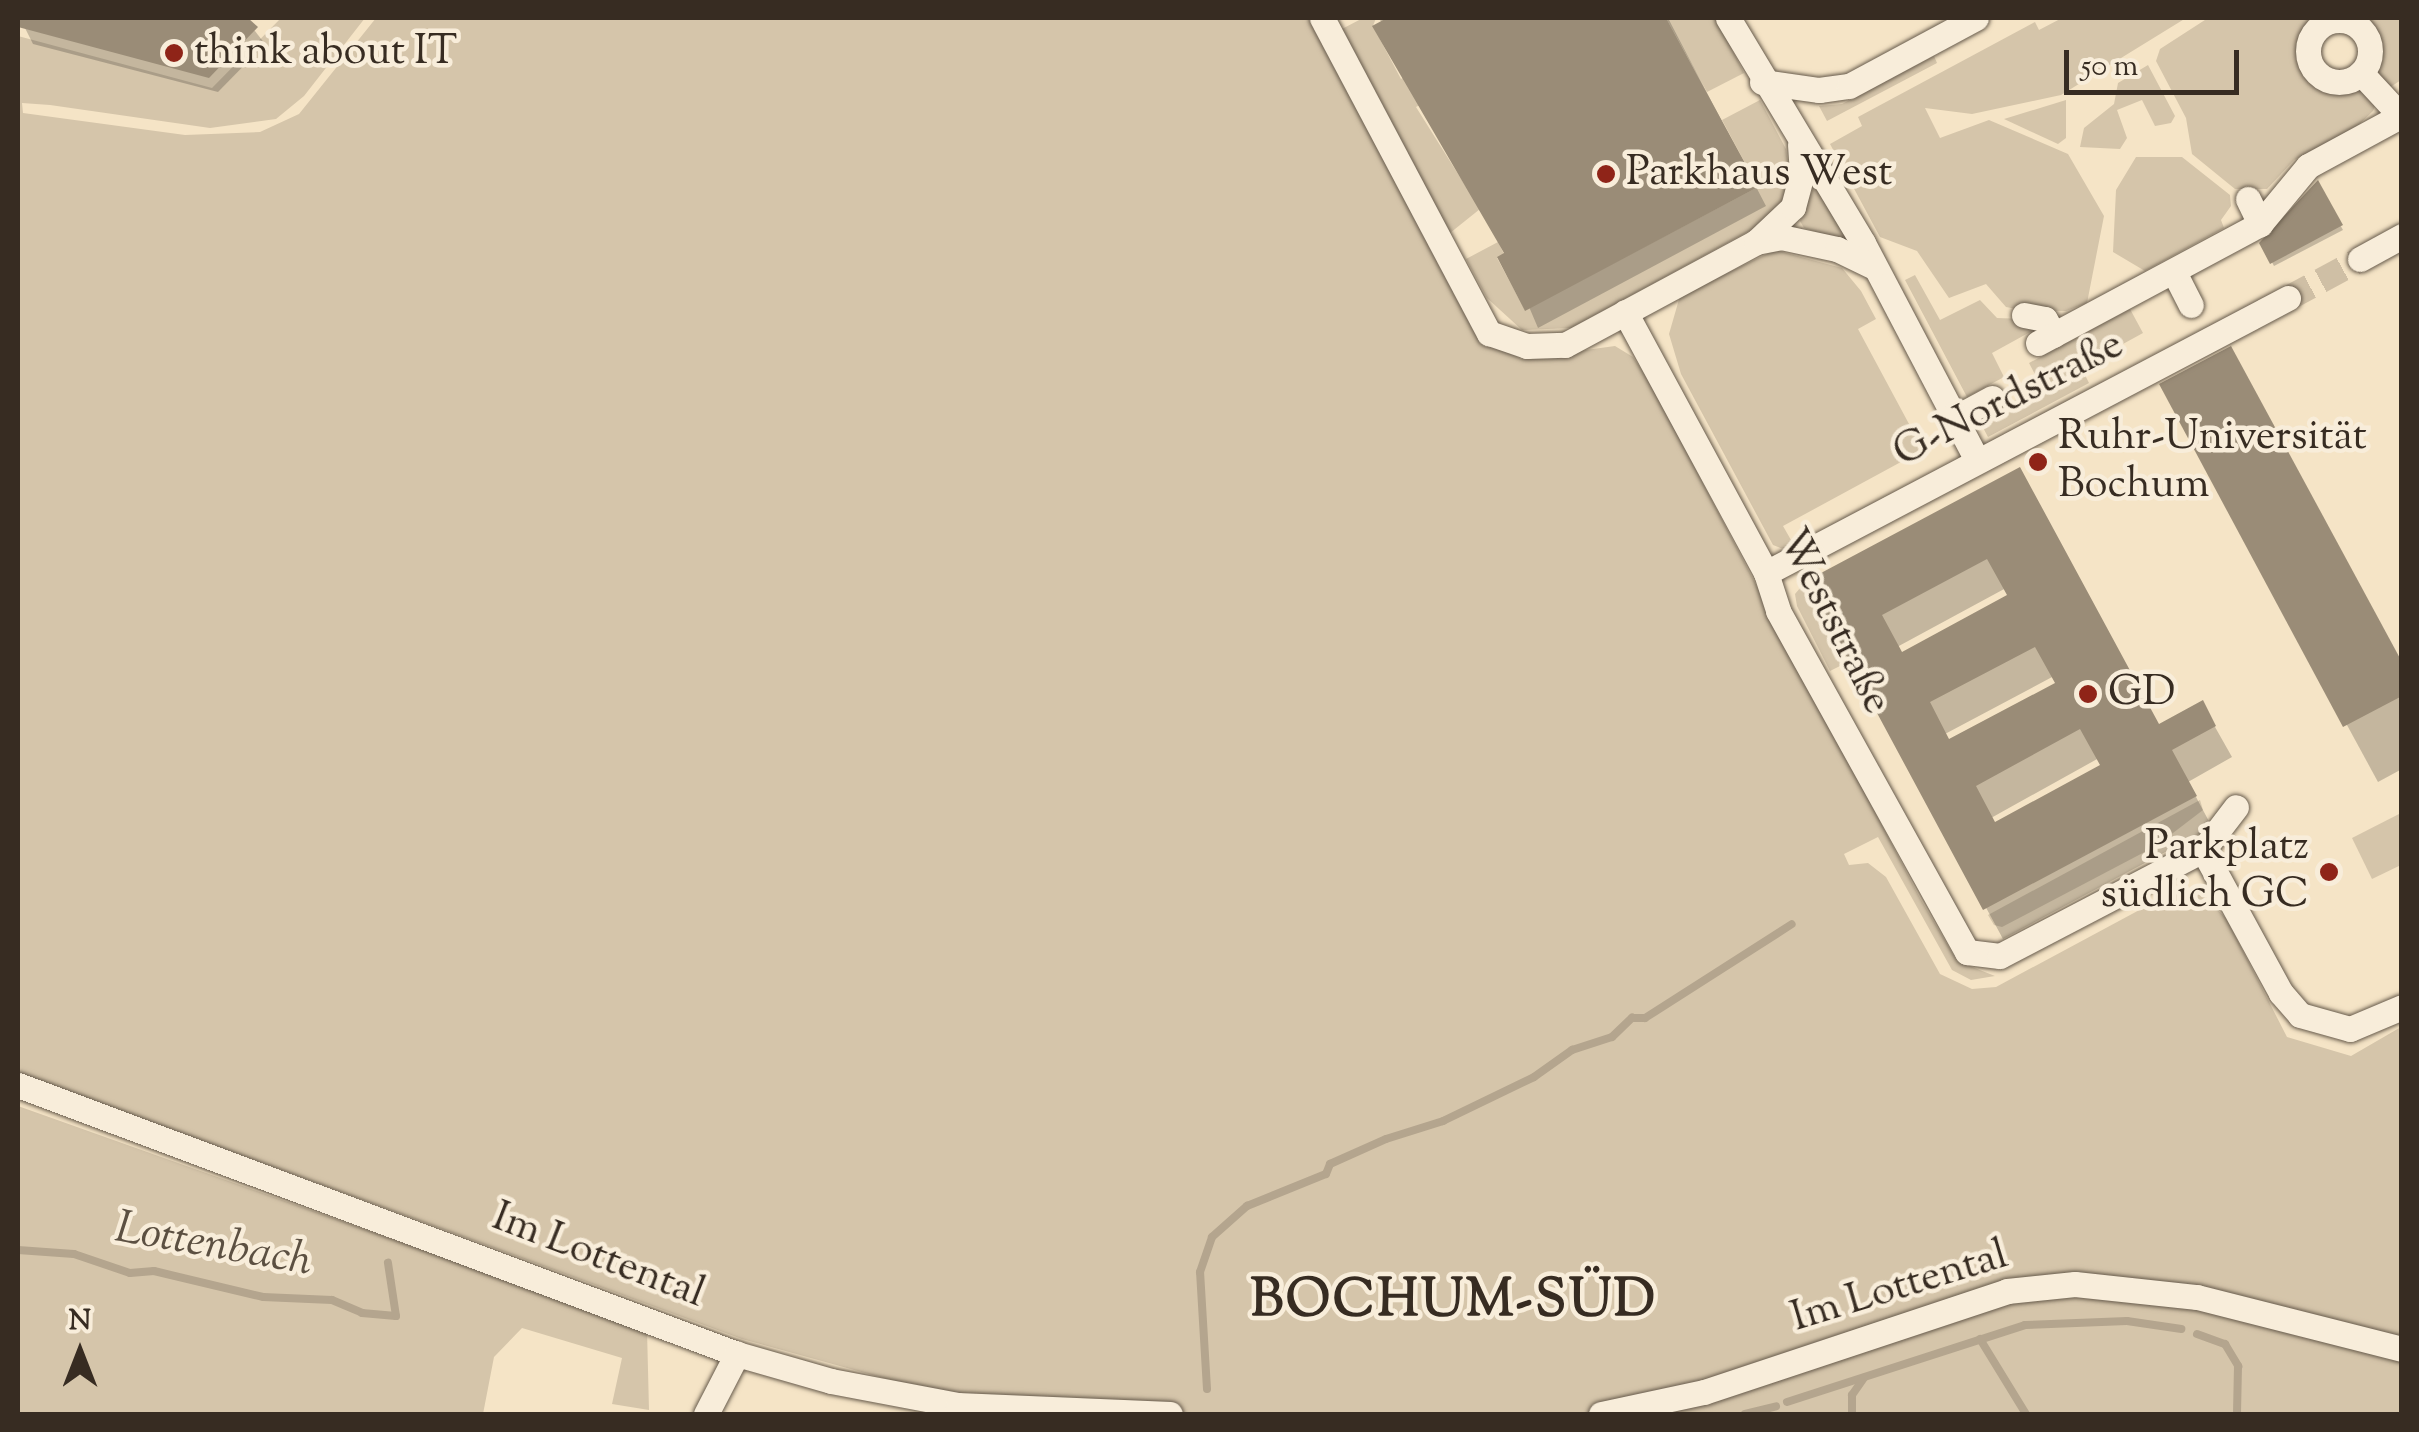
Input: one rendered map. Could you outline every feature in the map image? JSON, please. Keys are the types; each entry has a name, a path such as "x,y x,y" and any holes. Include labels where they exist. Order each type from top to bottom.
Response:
{"street":[{"path":"1322,18 1489,333 1527,346 1564,345 1756,242 1793,207 1802,173 1800,146"},
{"path":"1728,18 1800,146 1814,156 1977,460"},
{"path":"1762,82 1818,90 1848,86 1976,18"},
{"path":"2024,316 2045,319 2046,339 2093,308 2166,288 2260,224 2308,166 2401,115 2361,72"},
{"path":"2248,199 2260,224"},
{"path":"2360,258 2402,236"},
{"path":"1756,242 1780,237 1837,249 1872,266"},
{"name":"G-Nordstraße","path":"1766,573 1977,460 2034,436 2288,298"},
{"name":"Weststraße","path":"1625,312 1766,573 1778,610 1956,940 1981,957 2000,956 2203,850"},
{"path":"1955,418 1992,398"},
{"path":"2236,807 2203,850 2281,993 2300,1015 2350,1029 2402,1007"},
{"name":"Im Lottental","path":"18,1085 737,1354 831,1381 958,1406 1170,1414"},
{"name":"Im Lottental","path":"1600,1414 1704,1392 2007,1291 2074,1284 2196,1297 2402,1349"},
{"path":"706,1414 737,1354"}],"shaded area":[{"path":"281,18 365,18 304,96 276,119 210,128 50,105 22,103 23,113 185,135 260,132 299,114 376,18 1309,18 1480,336 1521,359 1615,346 1633,357 1650,382 1920,898 1957,961 1995,976 1971,980 1952,970 1878,837 1844,854 1849,865 1868,863 1886,877 1940,974 1972,989 1996,987 2171,893 2200,893 2226,918 2287,1037 2351,1056 2401,1027 2401,1414 1100,1414 952,1397 742,1339 18,1073 18,36 212,88"},
{"path":"1363,18 1376,18 1373,26 1401,79 1518,18 1581,18 1416,107 1480,209 1450,233 1340,30"},
{"path":"1666,18 1716,18 1744,73 1707,92"},
{"path":"2062,18 2186,18 2061,95 1972,114 1925,108 1940,138 1989,120 2068,154 2104,216 2087,303 2066,311 2006,307 1986,284 1949,298 1917,251 1880,237 1830,144 1862,126 1858,117 2035,22 2039,30"},
{"path":"2208,18 2323,18 2303,33 2304,72 2318,83 2358,84 2377,101 2373,111 2348,135 2294,160 2267,189 2235,189 2192,154 2186,118 2156,61 2160,49"},
{"path":"2358,18 2401,18 2401,80 2389,88 2371,72 2376,47"},
{"path":"1934,56 1937,63 1827,121 1819,106 1842,104"},
{"path":"2148,65 2175,116 2171,123 2155,126 2142,100 2117,110 2127,138 2120,149 2080,147 2084,128 2114,104 2118,83"},
{"path":"1760,100 1786,149 1790,177 1780,207 1762,224 1571,328 1522,330 1487,298 1466,259 1498,242 1504,254 1497,258 1525,310 1758,187 1722,120"},
{"path":"2066,100 2066,138 2058,144 2004,119"},
{"path":"2136,157 2182,157 2230,195 2231,206 2221,220 2224,228 2145,271 2113,252 2116,190"},
{"path":"1816,181 1850,243 1804,228 1800,221"},
{"path":"1775,250 1842,268 1861,291 1876,319 1858,329 1923,450 1783,526 1795,547 1783,549 1773,545 1681,374 1669,334 1680,296"},
{"path":"1915,275 1940,320 1980,300 1997,318 2026,319 2032,331 1992,353 2004,377 1967,397 1905,280"},
{"path":"2130,309 2143,333 2081,367 2089,383 1988,437 1979,420 2041,386 2029,363"},
{"path":"1806,581 1850,661 1830,671 1797,606 1795,594"},
{"path":"2200,800 2203,810 2156,846 2002,927 1994,925 1988,915"},
{"path":"2401,813 2401,865 2372,879 2352,838"},
{"path":"18,1106 647,1330 649,1410 612,1404 622,1358 522,1328 494,1357 483,1414 18,1414"}],"building":[{"name":"think about IT","path":"18,18 248,18 258,27 209,78 18,27"},
{"name":"Parkhaus West","path":"1387,18 1666,18 1758,187 1525,311 1497,257 1504,253 1372,26"},
{"path":"2318,180 2343,225 2270,264 2259,243"},
{"path":"2231,346 2402,662 2402,696 2343,727 2159,384"},
{"name":"GD","path":"2020,467 2159,724 2203,700 2216,726 2172,750 2197,796 1983,910 1806,581","holes":["1987,559 2007,595 1902,652 1882,615","2035,647 2055,683 1949,739 1930,702","2080,729 2100,765 1995,822 1976,786"]}],"waterway":[{"path":"1207,1389 1200,1272 1212,1237 1247,1206 1326,1174 1330,1164 1386,1139 1443,1121 1534,1077 1572,1050 1612,1037 1632,1018 1645,1018 1792,924"},
{"name":"Lottenbach","path":"18,1250 74,1254 130,1273 154,1271 263,1297 332,1300 362,1313 396,1316 388,1263"},
{"name":"Lottenbach","path":"1787,1402 2025,1325 2127,1321 2181,1329"},
{"name":"Lottenbach","path":"2197,1334 2225,1344 2238,1366 2237,1414"},
{"path":"1980,1339 2026,1414"},
{"name":"Lottenbach","path":"1852,1414 1852,1395 1864,1378"},
{"name":"Lottenbach","path":"1745,1414 1776,1406"}],"tunnel":[{"path":"2288,298 2360,259"}],"place":[{"name":"think about IT","path":"174,53"},
{"name":"Parkhaus West","path":"1606,174"},
{"name":"Ruhr-Universität Bochum","path":"2038,462"},
{"name":"GD","path":"2088,694"},
{"name":"Parkplatz südlich GC","path":"2329,872"}],"district":[{"name":"BOCHUM-SÜD","path":"1454,1303"}]}
